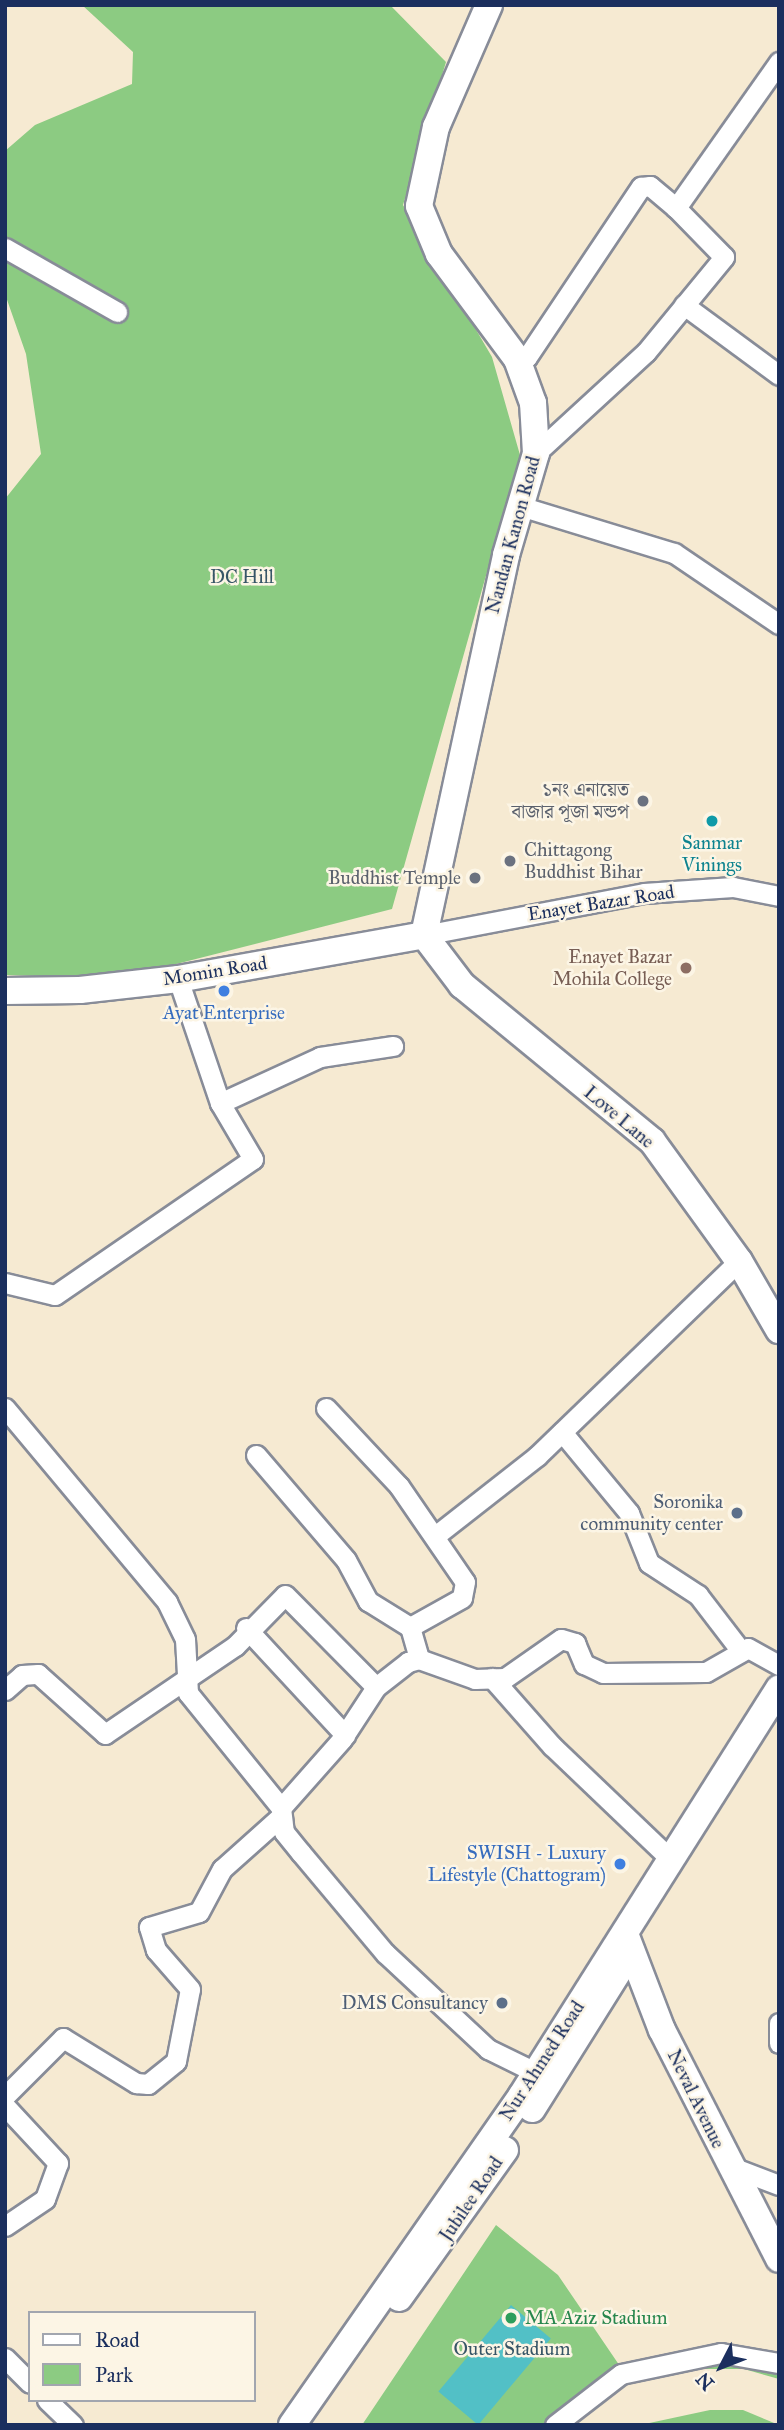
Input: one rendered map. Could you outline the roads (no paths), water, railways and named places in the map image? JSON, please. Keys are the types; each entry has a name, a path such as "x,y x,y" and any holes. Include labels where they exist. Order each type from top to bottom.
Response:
{"main road":[{"name":"Nandan Kanon Road","path":"424,935 520,506 536,453 533,403 517,359 439,254 419,206 436,127 489,5"},
{"name":"Momin Road","path":"5,990 80,990 178,979 424,935"},
{"name":"Love Lane","path":"424,935 462,985 652,1141 739,1261 779,1330"},
{"name":"Nur Ahmed Road","path":"292,2425 628,1941 669,1857 779,1689"},
{"name":"Jubilee Road","path":"309,2425 572,2053 628,1941 779,1717"},
{"name":"Neval Avenue","path":"628,1941 662,2030 729,2166 779,2259"}],"street":[{"path":"676,208 779,62"},
{"path":"517,359 527,357 641,187 650,186 676,208 723,257 646,352 536,453"},
{"path":"5,248 117,312"},
{"path":"684,305 779,375"},
{"path":"520,506 674,553 779,624"},
{"name":"Enayet Bazar Road","path":"424,935 643,893 733,887 779,896"},
{"path":"5,1283 55,1295 250,1162 252,1154 219,1103 178,979"},
{"path":"219,1103 320,1057 393,1046"},
{"path":"435,1536 562,1432 739,1261"},
{"path":"5,1408 167,1602 192,1673 187,1686 197,1707 280,1813 301,1853 385,1953 488,2049 535,2073"},
{"path":"326,1408 435,1536 467,1589 437,1616 410,1628"},
{"path":"562,1432 629,1513 649,1563 698,1595 741,1651"},
{"path":"256,1455 346,1560 368,1601 410,1628 419,1659"},
{"path":"5,1689 22,1675 38,1674 105,1734 235,1646 246,1628 288,1595 376,1687"},
{"path":"246,1628 345,1735"},
{"path":"5,2096 63,2038 136,2083 148,2084 176,2061 190,1989 156,1950 149,1927 199,1912 222,1869 280,1813 345,1735 376,1687 419,1659 492,1678 515,1674 561,1639 575,1643 584,1664 603,1673 706,1672 741,1651 757,1651 779,1665"},
{"path":"492,1678 552,1746 669,1857"},
{"path":"779,2023 779,2043"},
{"path":"5,2106 58,2163 35,2211 5,2226"},
{"path":"729,2166 779,2185"},
{"path":"555,2425 621,2374 721,2353 779,2363"},
{"path":"5,2358 28,2381"},
{"path":"49,2402 73,2425"}],"water":[{"path":"511,2305 551,2338 478,2425 438,2392"}],"place":[{"name":"১নং এনায়েত বাজার পূজা মন্ডপ","path":"643,801"},
{"name":"Sanmar Vinings","path":"712,821"},
{"name":"Chittagong Buddhist Bihar","path":"510,861"},
{"name":"Buddhist Temple","path":"475,878"},
{"name":"Enayet Bazar Mohila College","path":"686,968"},
{"name":"Ayat Enterprise","path":"224,991"},
{"name":"Soronika community center","path":"737,1513"},
{"name":"SWISH - Luxury Lifestyle (Chattogram)","path":"620,1864"},
{"name":"DMS Consultancy","path":"502,2003"},
{"name":"MA Aziz Stadium","path":"511,2318"}],"park label":[{"name":"DC Hill","path":"242,577"},
{"name":"Outer Stadium","path":"512,2349"}]}
